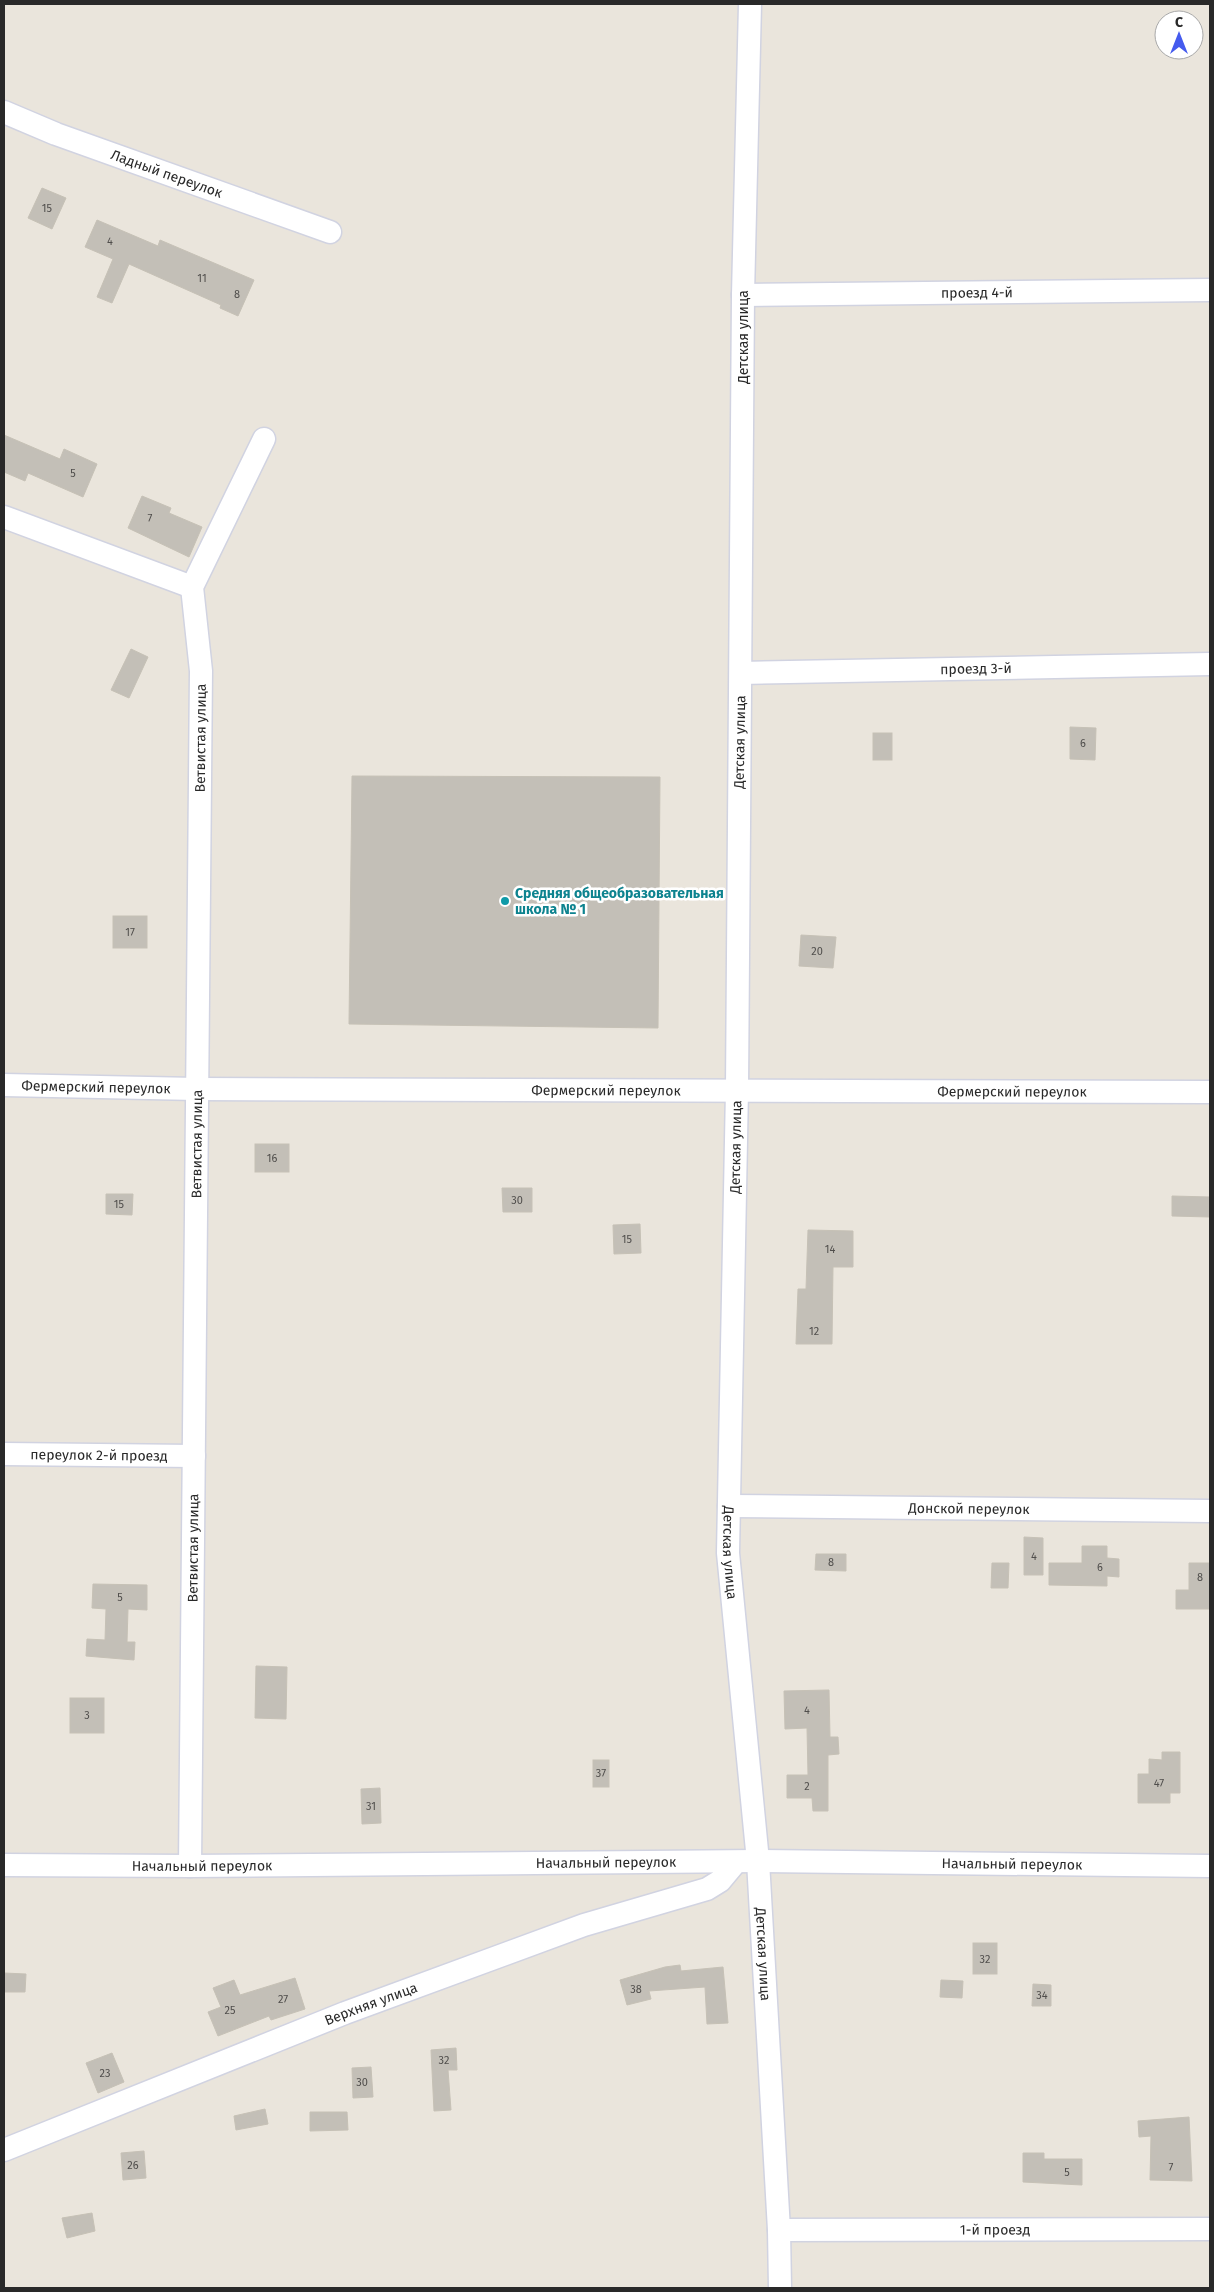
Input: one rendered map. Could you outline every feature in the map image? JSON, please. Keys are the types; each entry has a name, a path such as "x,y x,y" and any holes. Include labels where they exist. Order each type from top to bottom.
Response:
{"street":[{"name":"Детская улица","path":"750,4 743,295 737,1089 728,1553 758,1861 779,2230 780,2288"},
{"name":"Ладный переулок","path":"4,112 56,134 330,232"},
{"name":"проезд 4-й","path":"743,295 1210,290"},
{"path":"4,517 192,587 264,439"},
{"name":"Ветвистая улица","path":"190,1866 201,671 192,587"},
{"name":"проезд 3-й","path":"741,673 1210,664"},
{"name":"Фермерский переулок","path":"4,1085 196,1089 737,1089 1210,1092"},
{"name":"переулок 2-й проезд","path":"4,1454 194,1456"},
{"name":"Донской переулок","path":"728,1506 1210,1511"},
{"name":"Начальный переулок","path":"4,1865 190,1866 735,1863 758,1861 1210,1866"},
{"name":"Верхняя улица","path":"4,2150 345,2013 584,1925 707,1889 720,1881 735,1863"},
{"name":"1-й проезд","path":"779,2230 1210,2229"}],"building":[{"path":"42,188 66,198 52,229 28,218"},
{"path":"97,220 158,246 160,240 254,280 238,316 220,308 221,305 129,264 112,303 97,297 113,259 85,247"},
{"path":"4,435 60,459 64,449 97,464 83,497 28,473 25,481 4,472"},
{"path":"142,496 171,508 169,513 202,527 189,557 128,528"},
{"path":"131,649 148,657 129,698 111,690"},
{"path":"1070,727 1096,728 1095,760 1070,759"},
{"path":"873,733 892,733 892,760 873,760"},
{"name":"Средняя общеобразовательная школа № 1","path":"352,776 660,777 658,1028 349,1024"},
{"path":"113,916 147,916 147,948 113,948"},
{"path":"801,935 836,937 833,968 799,966"},
{"path":"255,1144 289,1144 289,1172 255,1172"},
{"path":"502,1188 532,1188 532,1212 503,1212"},
{"path":"106,1194 133,1194 132,1215 106,1214"},
{"path":"1172,1196 1210,1197 1210,1217 1172,1216"},
{"path":"640,1224 641,1253 614,1254 613,1225"},
{"path":"808,1230 853,1231 853,1267 833,1267 832,1344 796,1344 798,1289 806,1289"},
{"path":"1024,1537 1043,1538 1043,1575 1024,1575"},
{"path":"1082,1546 1107,1546 1107,1558 1119,1559 1119,1577 1107,1576 1107,1586 1049,1585 1049,1563 1082,1563"},
{"path":"816,1554 846,1554 846,1571 815,1570"},
{"path":"992,1563 1009,1563 1008,1588 991,1588"},
{"path":"1189,1563 1210,1563 1210,1609 1176,1609 1176,1590 1189,1590"},
{"path":"93,1584 147,1585 147,1610 128,1609 127,1642 135,1642 134,1660 86,1656 87,1639 105,1640 106,1609 92,1608"},
{"path":"256,1666 287,1667 286,1719 255,1718"},
{"path":"829,1690 830,1737 838,1737 839,1754 828,1755 828,1811 813,1811 812,1798 787,1798 787,1775 808,1775 807,1728 785,1729 784,1691"},
{"path":"70,1698 104,1698 104,1733 70,1733"},
{"path":"1162,1752 1180,1752 1180,1793 1170,1793 1170,1803 1138,1803 1138,1774 1149,1774 1149,1759 1162,1760"},
{"path":"593,1760 609,1760 609,1787 593,1787"},
{"path":"380,1788 381,1823 362,1824 361,1789"},
{"path":"973,1943 997,1943 997,1974 973,1974"},
{"path":"680,1965 681,1971 723,1967 728,2023 707,2024 705,1987 649,1991 651,1999 627,2005 620,1980 665,1967"},
{"path":"4,1973 26,1974 25,1992 4,1992"},
{"path":"295,1978 305,2009 271,2020 269,2016 218,2036 208,2012 221,2007 213,1988 234,1980 240,1995"},
{"path":"941,1980 963,1981 962,1998 940,1997"},
{"path":"1033,1984 1051,1985 1051,2006 1032,2006"},
{"path":"456,2048 457,2070 448,2070 451,2110 434,2111 431,2050"},
{"path":"112,2053 124,2082 98,2093 86,2063"},
{"path":"371,2067 373,2097 353,2098 352,2068"},
{"path":"265,2109 268,2124 236,2130 234,2116"},
{"path":"310,2112 347,2112 348,2130 310,2131"},
{"path":"1189,2117 1192,2181 1150,2180 1151,2136 1139,2137 1138,2121"},
{"path":"144,2151 146,2178 123,2180 121,2153"},
{"path":"1023,2153 1044,2153 1044,2159 1082,2159 1082,2185 1023,2182"},
{"path":"92,2213 95,2231 67,2238 62,2218"}],"place":[{"name":"Средняя общеобразовательная школа № 1","path":"505,901"}]}
